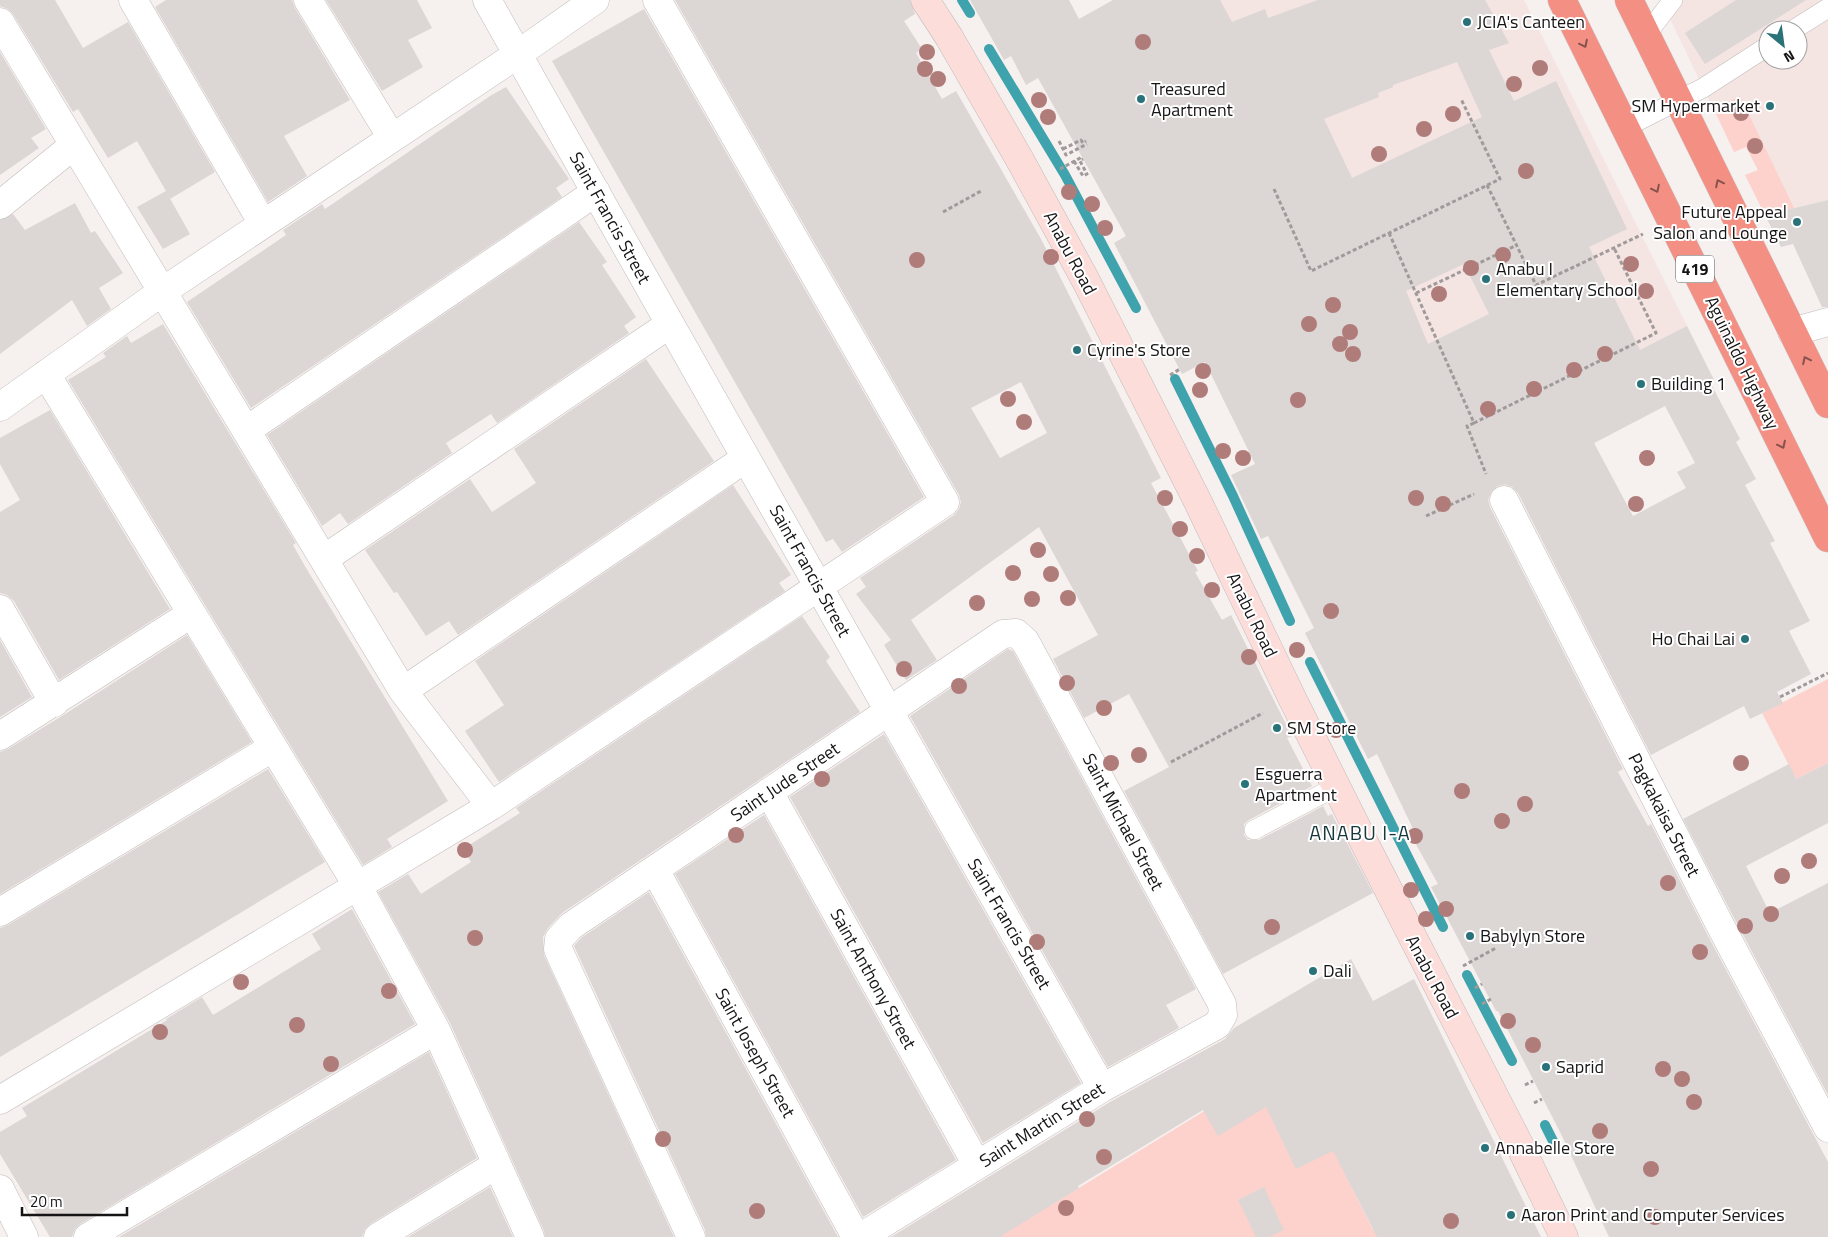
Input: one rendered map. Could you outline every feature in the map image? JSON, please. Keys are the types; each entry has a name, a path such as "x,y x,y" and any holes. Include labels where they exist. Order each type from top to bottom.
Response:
{"highway":[{"name":"Aguinaldo Highway","path":"1562,0 1828,538"},
{"path":"1629,0 1828,404"}],"street":[{"path":"133,0 263,224"},
{"path":"308,0 392,138"},
{"name":"Saint Francis Street","path":"487,0 1102,1088"},
{"path":"0,407 163,291 518,54 595,0"},
{"path":"0,1100 490,806 945,502 657,0"},
{"name":"Anabu Road","path":"925,0 1020,160 1074,258 1192,491 1292,698 1410,934 1520,1146 1564,1237"},
{"path":"0,22 403,691 490,806"},
{"path":"0,205 74,145"},
{"path":"247,430 596,192"},
{"path":"1792,332 1828,322"},
{"path":"324,559 670,324"},
{"path":"46,374 357,885 436,1030 496,1166 530,1237"},
{"path":"403,691 746,458"},
{"name":"Pagkakaisa Street","path":"1493,495 1828,1128"},
{"path":"0,609 54,703"},
{"path":"0,736 191,614"},
{"name":"Saint Jude Street","path":"691,1237 558,949 559,939 572,926 1003,634 1016,633"},
{"name":"Saint Michael Street","path":"1016,633 1025,641 1030,649 1222,1004 1223,1015"},
{"path":"0,912 272,748"},
{"name":"Saint Anthony Street","path":"769,792 977,1165"},
{"name":"Saint Joseph Street","path":"655,870 856,1237"},
{"name":"Saint Martin Street","path":"861,1237 1102,1088 1217,1025 1223,1015"},
{"path":"88,1237 436,1030"},
{"path":"378,1237 496,1166"},
{"path":"0,1189 24,1237"}],"lane":[{"path":"1646,35 1673,0"},
{"path":"1808,21 1827,9"},
{"path":"1626,127 1703,88 1758,52"},
{"path":"1254,830 1337,786"}],"path":[{"path":"1274,189 1311,271 1500,179 1461,99"},
{"path":"1059,141 1063,149 1066,155 1086,142 1083,143 1081,140 1063,149"},
{"path":"1066,166 1074,161 1082,158 1080,161 1087,174 1083,176 1074,161"},
{"path":"1487,185 1536,285 1641,235"},
{"path":"944,212 981,191"},
{"path":"1389,233 1474,422"},
{"path":"1416,293 1517,245"},
{"path":"1487,477 1467,426 1656,333 1614,248"},
{"path":"1426,516 1493,495"},
{"path":"1780,697 1828,673"},
{"path":"1171,762 1292,698"}],"shaded area":[{"name":"Anabu I Elementary School","path":"1139,0 1524,0 1714,380 1422,534"},
{"name":"SM Hypermarket","path":"1661,0 1828,0 1828,200 1765,215 1745,175 1758,170 1746,147 1734,152"},
{"path":"1740,96 1794,208 1765,215 1745,175 1758,170 1746,147 1734,152 1714,109"},
{"path":"1828,679 1828,763 1796,779 1762,713"},
{"path":"1270,1064 1361,1168 1346,1176 1373,1230 1388,1222 1395,1237 999,1237 1237,1091"}],"building":[{"path":"0,0 55,0 83,48 128,22 215,172 170,199 190,234 163,249 137,207 166,191 137,141 108,158 78,109 73,112 13,14 8,9 0,6"},
{"path":"166,0 292,0 350,100 284,136 307,176 268,202 155,7"},
{"path":"326,0 417,0 432,28 408,40 423,67 382,91"},
{"path":"675,0 910,0 915,14 904,21 922,49 916,53 942,99 956,91 1041,239 1161,478 1151,483 1198,571 1195,572 1222,620 1231,615 1292,736 1287,738 1312,786 1249,820 1244,824 1244,835 1248,840 1259,840 1323,806 1328,816 1332,814 1373,893 1223,974 1124,791 1169,767 1129,694 1084,718 1053,659 1098,635 1039,527 911,620 937,660 906,680 884,645 891,640 856,594 866,587 860,578 954,515 959,509 961,502 959,495","holes":["1021,382 1047,433 1000,458 971,408"]},
{"path":"970,0 1069,0 1079,19 1113,0 1220,0 1232,22 1265,9 1268,18 1318,0 1485,0 1509,43 1489,50 1514,101 1556,81 1627,229 1589,247 1640,350 1687,326 1714,380 1710,382 1740,439 1736,442 1756,479 1745,485 1775,541 1770,543 1810,621 1789,631 1811,674 1777,692 1783,703 1750,719 1744,706 1651,755 1518,493 1512,487 1505,484 1497,486 1491,492 1488,499 1490,507 1623,769 1618,772 1648,826 1651,824 1828,1162 1828,1237 1609,1237 1562,1136 1498,1011 1496,1011 1431,887 1438,884 1413,839 1417,837 1377,754 1368,759 1305,633 1314,628 1268,536 1261,539 1231,475 1255,464 1205,362 1182,374 1114,243 1126,236 1038,78 1026,85 1011,56 1004,60","holes":["1457,62 1482,117 1352,178 1324,119 1379,97 1378,93 1393,87 1393,85","1464,264 1489,314 1428,344 1406,291","1665,406 1695,463 1677,472 1686,488 1633,516 1594,443"]},
{"path":"1736,0 1806,0 1774,20 1758,20 1758,30 1705,64 1685,33"},
{"path":"644,9 924,497 842,552 833,539 826,542 552,61"},
{"path":"0,52 46,129 31,138 39,148 0,175"},
{"path":"506,87 569,179 556,188 562,197 251,408 187,302 286,235 283,230 322,204 325,209"},
{"path":"1828,200 1828,307 1822,307 1793,244 1781,247 1765,215"},
{"path":"75,203 91,233 95,231 123,273 99,288 111,309 87,326 72,300 0,354 0,220 13,214 25,230"},
{"path":"579,222 607,262 602,265 636,317 624,326 629,333 497,423 491,414 446,443 452,453 348,524 340,513 322,526 267,435"},
{"path":"163,324 296,543 293,545 306,568 448,801 387,839 392,847 363,865 68,380 106,357 103,353 127,336 131,343"},
{"path":"646,359 714,461 458,635 449,621 426,636 397,592 394,593 365,550 470,479 492,512 536,483 514,449"},
{"path":"50,410 170,609 59,680 14,601 7,595 0,593 0,512 20,500 0,464 0,438"},
{"path":"733,485 791,575 779,583 785,591 499,782 465,731 504,705 475,661"},
{"path":"802,616 830,657 826,661 860,712 562,913 548,928 543,937 544,955 674,1237 545,1237 544,1231 450,1023 378,892 408,874 421,894 471,862 463,849 520,813 516,808"},
{"path":"187,635 252,742 0,894 0,752 62,716"},
{"path":"0,640 32,697 0,717"},
{"path":"1008,649 1013,651 1196,989 1166,1005 1179,1028 1108,1067 910,716"},
{"path":"884,734 1081,1083 983,1143 790,797"},
{"path":"1828,763 1828,823 1746,866 1770,913 1828,883 1828,1095 1683,819 1789,764 1796,779"},
{"path":"268,769 325,862 0,1057 0,928 8,925"},
{"path":"764,815 956,1160 863,1217 675,874"},
{"path":"649,892 838,1237 706,1237 705,1230 574,946 581,938"},
{"path":"352,909 415,1024 80,1224 75,1229 72,1237 50,1237 0,1154 0,1132 27,1116 22,1108 202,997 213,1015 321,949 312,934"},
{"path":"1351,959 1373,1001 1414,979 1541,1237 1377,1237 1333,1151 1296,1169 1266,1107 1218,1136 1203,1110 1078,1186 1079,1188 1000,1237 891,1237 1110,1102 1225,1039 1234,1028"},
{"path":"429,1052 477,1158 370,1224 365,1229 362,1237 119,1237"},
{"path":"490,1187 513,1237 408,1237"},
{"path":"1264,1187 1284,1230 1269,1237 1256,1237 1238,1200"}],"waterway":[{"path":"962,0 970,13"},
{"path":"989,49 1065,175 1136,308"},
{"path":"1175,379 1233,496 1290,621"},
{"path":"1310,662 1443,927"},
{"path":"1467,975 1512,1061"},
{"path":"1545,1125 1553,1141"}],"place":[{"name":"JCIA's Canteen","path":"1467,22"},
{"name":"Treasured Apartment","path":"1141,99"},
{"name":"SM Hypermarket","path":"1770,106"},
{"name":"Future Appeal Salon and Lounge","path":"1797,222"},
{"name":"Anabu I Elementary School","path":"1486,279"},
{"name":"Cyrine's Store","path":"1077,350"},
{"name":"Building 1","path":"1641,384"},
{"name":"Ho Chai Lai","path":"1745,639"},
{"name":"SM Store","path":"1277,728"},
{"name":"Esguerra Apartment","path":"1245,784"},
{"name":"Babylyn Store","path":"1470,936"},
{"name":"Dali","path":"1313,971"},
{"name":"Saprid","path":"1546,1067"},
{"name":"Annabelle Store","path":"1485,1148"},
{"name":"Aaron Print and Computer Services","path":"1511,1215"}],"district":[{"name":"ANABU I-A","path":"1360,833"}]}
